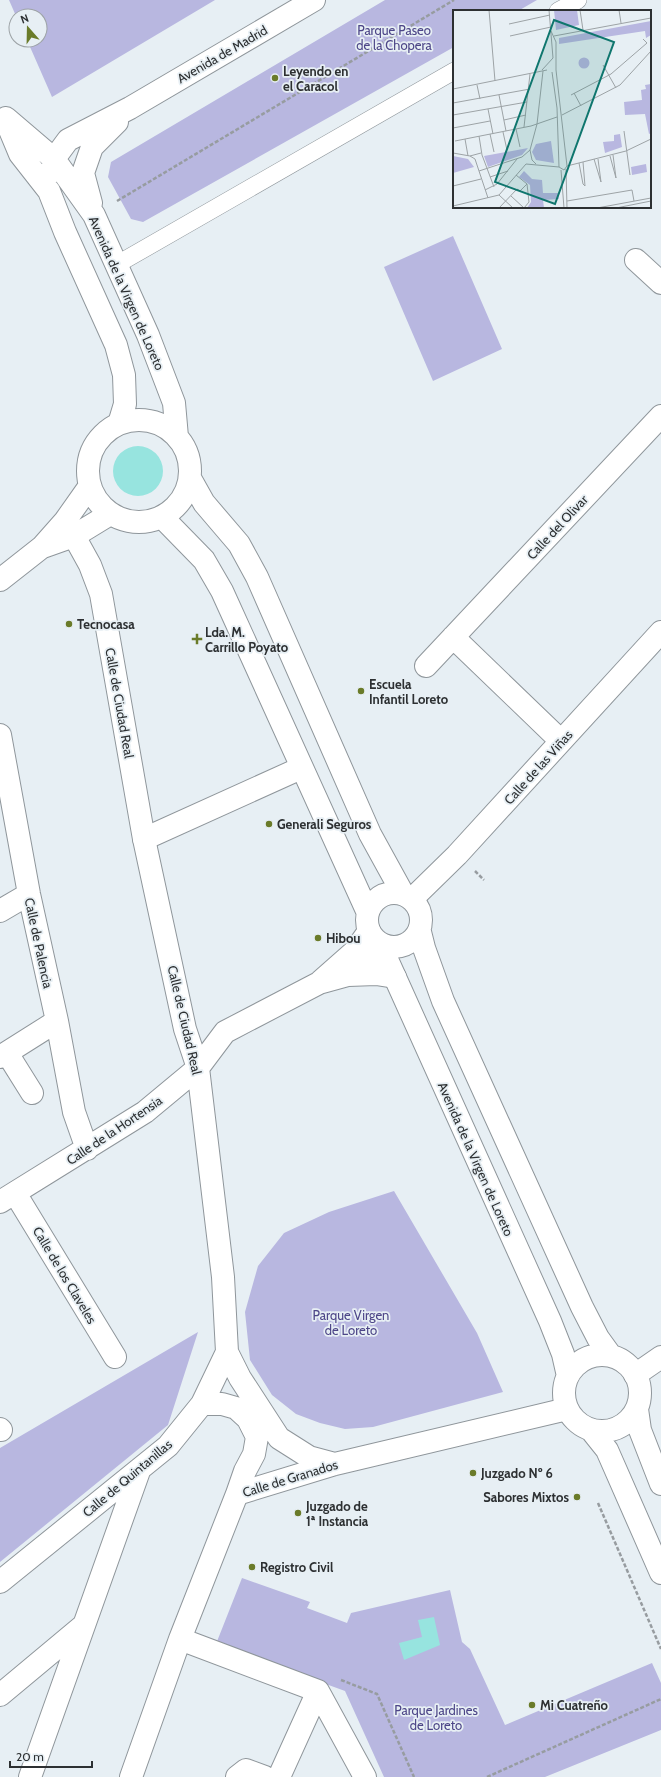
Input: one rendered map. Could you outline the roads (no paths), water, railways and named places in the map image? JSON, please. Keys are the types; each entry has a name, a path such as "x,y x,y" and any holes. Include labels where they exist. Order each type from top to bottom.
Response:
{"street":[{"name":"Avenida de Madrid","path":"54,159 68,140 130,108 314,0"},
{"name":"Avenida de Madrid","path":"94,215 83,173 92,147 130,108"},
{"name":"Avenida de la Virgen de Loreto","path":"3,112 54,159 94,215 148,335 174,403 177,437"},
{"name":"Avenida de la Virgen de Loreto","path":"3,112 20,154 49,191 116,345 124,375 125,404 119,424"},
{"path":"49,191 54,159"},
{"path":"636,260 661,283"},
{"name":"Calle del Olivar","path":"426,666 661,416"},
{"path":"134,420 151,422 165,428 177,437 185,449 190,465 190,478 185,494 176,507 162,517 144,522 127,522 110,514 97,501 90,487 87,468 92,449 103,434 119,424 134,420"},
{"path":"190,478 204,503 239,544 257,577 370,834 408,897 418,906 422,923 420,932 413,941 402,946 391,948 372,929 372,903 381,896 392,892 408,897"},
{"path":"0,580 42,547 65,521 90,487"},
{"path":"42,547 74,536 110,514"},
{"name":"Avenida de la Virgen de Loreto","path":"162,517 204,560 222,591 372,929 550,1321 563,1354 568,1376"},
{"name":"Calle de Ciudad Real","path":"74,536 90,565 101,594 144,839 185,1029 198,1068 223,1277 227,1352 240,1378 279,1438 309,1457 335,1464"},
{"name":"Calle de las Viñas","path":"408,897 457,855 661,632"},
{"path":"453,638 561,741"},
{"name":"Calle de Palencia","path":"0,735 3,760 28,894 57,1021 74,1112 87,1149"},
{"path":"144,839 301,768"},
{"path":"0,911 28,894"},
{"name":"Calle de la Hortensia","path":"348,975 371,958 372,929"},
{"name":"Calle de la Hortensia","path":"319,983 355,951 372,929"},
{"path":"420,932 424,948 450,1015 582,1307 598,1338 611,1356"},
{"name":"Calle de la Hortensia","path":"8,1197 145,1112 198,1068 225,1032 319,983 348,975 376,974 395,977"},
{"path":"32,1093 4,1055 57,1021"},
{"name":"Calle de los Claveles","path":"8,1197 115,1357"},
{"name":"Calle de Quintanillas","path":"0,1582 168,1446 202,1404 227,1352"},
{"path":"591,1430 602,1432 623,1426 637,1409 640,1397 640,1386 635,1375 625,1362 611,1356 594,1355 578,1362 568,1376 564,1387 564,1398 567,1409 573,1419 591,1430 607,1450 661,1573"},
{"path":"635,1375 661,1357"},
{"path":"202,1404 222,1404 236,1408 248,1419 256,1437 254,1454 245,1471 237,1494"},
{"name":"Calle de Granados","path":"131,1777 180,1639 237,1494 335,1464 567,1409"},
{"path":"637,1409 640,1430 661,1484"},
{"path":"30,1777 140,1469"},
{"path":"0,1695 85,1624"},
{"path":"180,1639 318,1691 365,1777"},
{"path":"279,1777 318,1691"},
{"path":"238,1776 246,1770 265,1777"}],"lane":[{"path":"560,10 578,0"},
{"path":"116,265 453,72"}],"place":[{"name":"Leyendo en el Caracol","path":"275,78"},
{"name":"Tecnocasa","path":"69,624"},
{"name":"Lda. M. Carrillo Poyato","path":"197,639"},
{"name":"Escuela Infantil Loreto","path":"361,691"},
{"name":"Generali Seguros","path":"269,824"},
{"name":"Hibou","path":"318,938"},
{"name":"Juzgado Nº 6","path":"473,1473"},
{"name":"Sabores Mixtos","path":"577,1497"},
{"name":"Juzgado de 1ª Instancia","path":"298,1513"},
{"name":"Registro Civil","path":"252,1567"},
{"name":"Mi Cuatreño","path":"532,1705"}],"park label":[{"name":"Parque Paseo de la Chopera","path":"394,38"},
{"name":"Parque Virgen de Loreto","path":"351,1322"},
{"name":"Parque Jardines de Loreto","path":"436,1718"}]}
